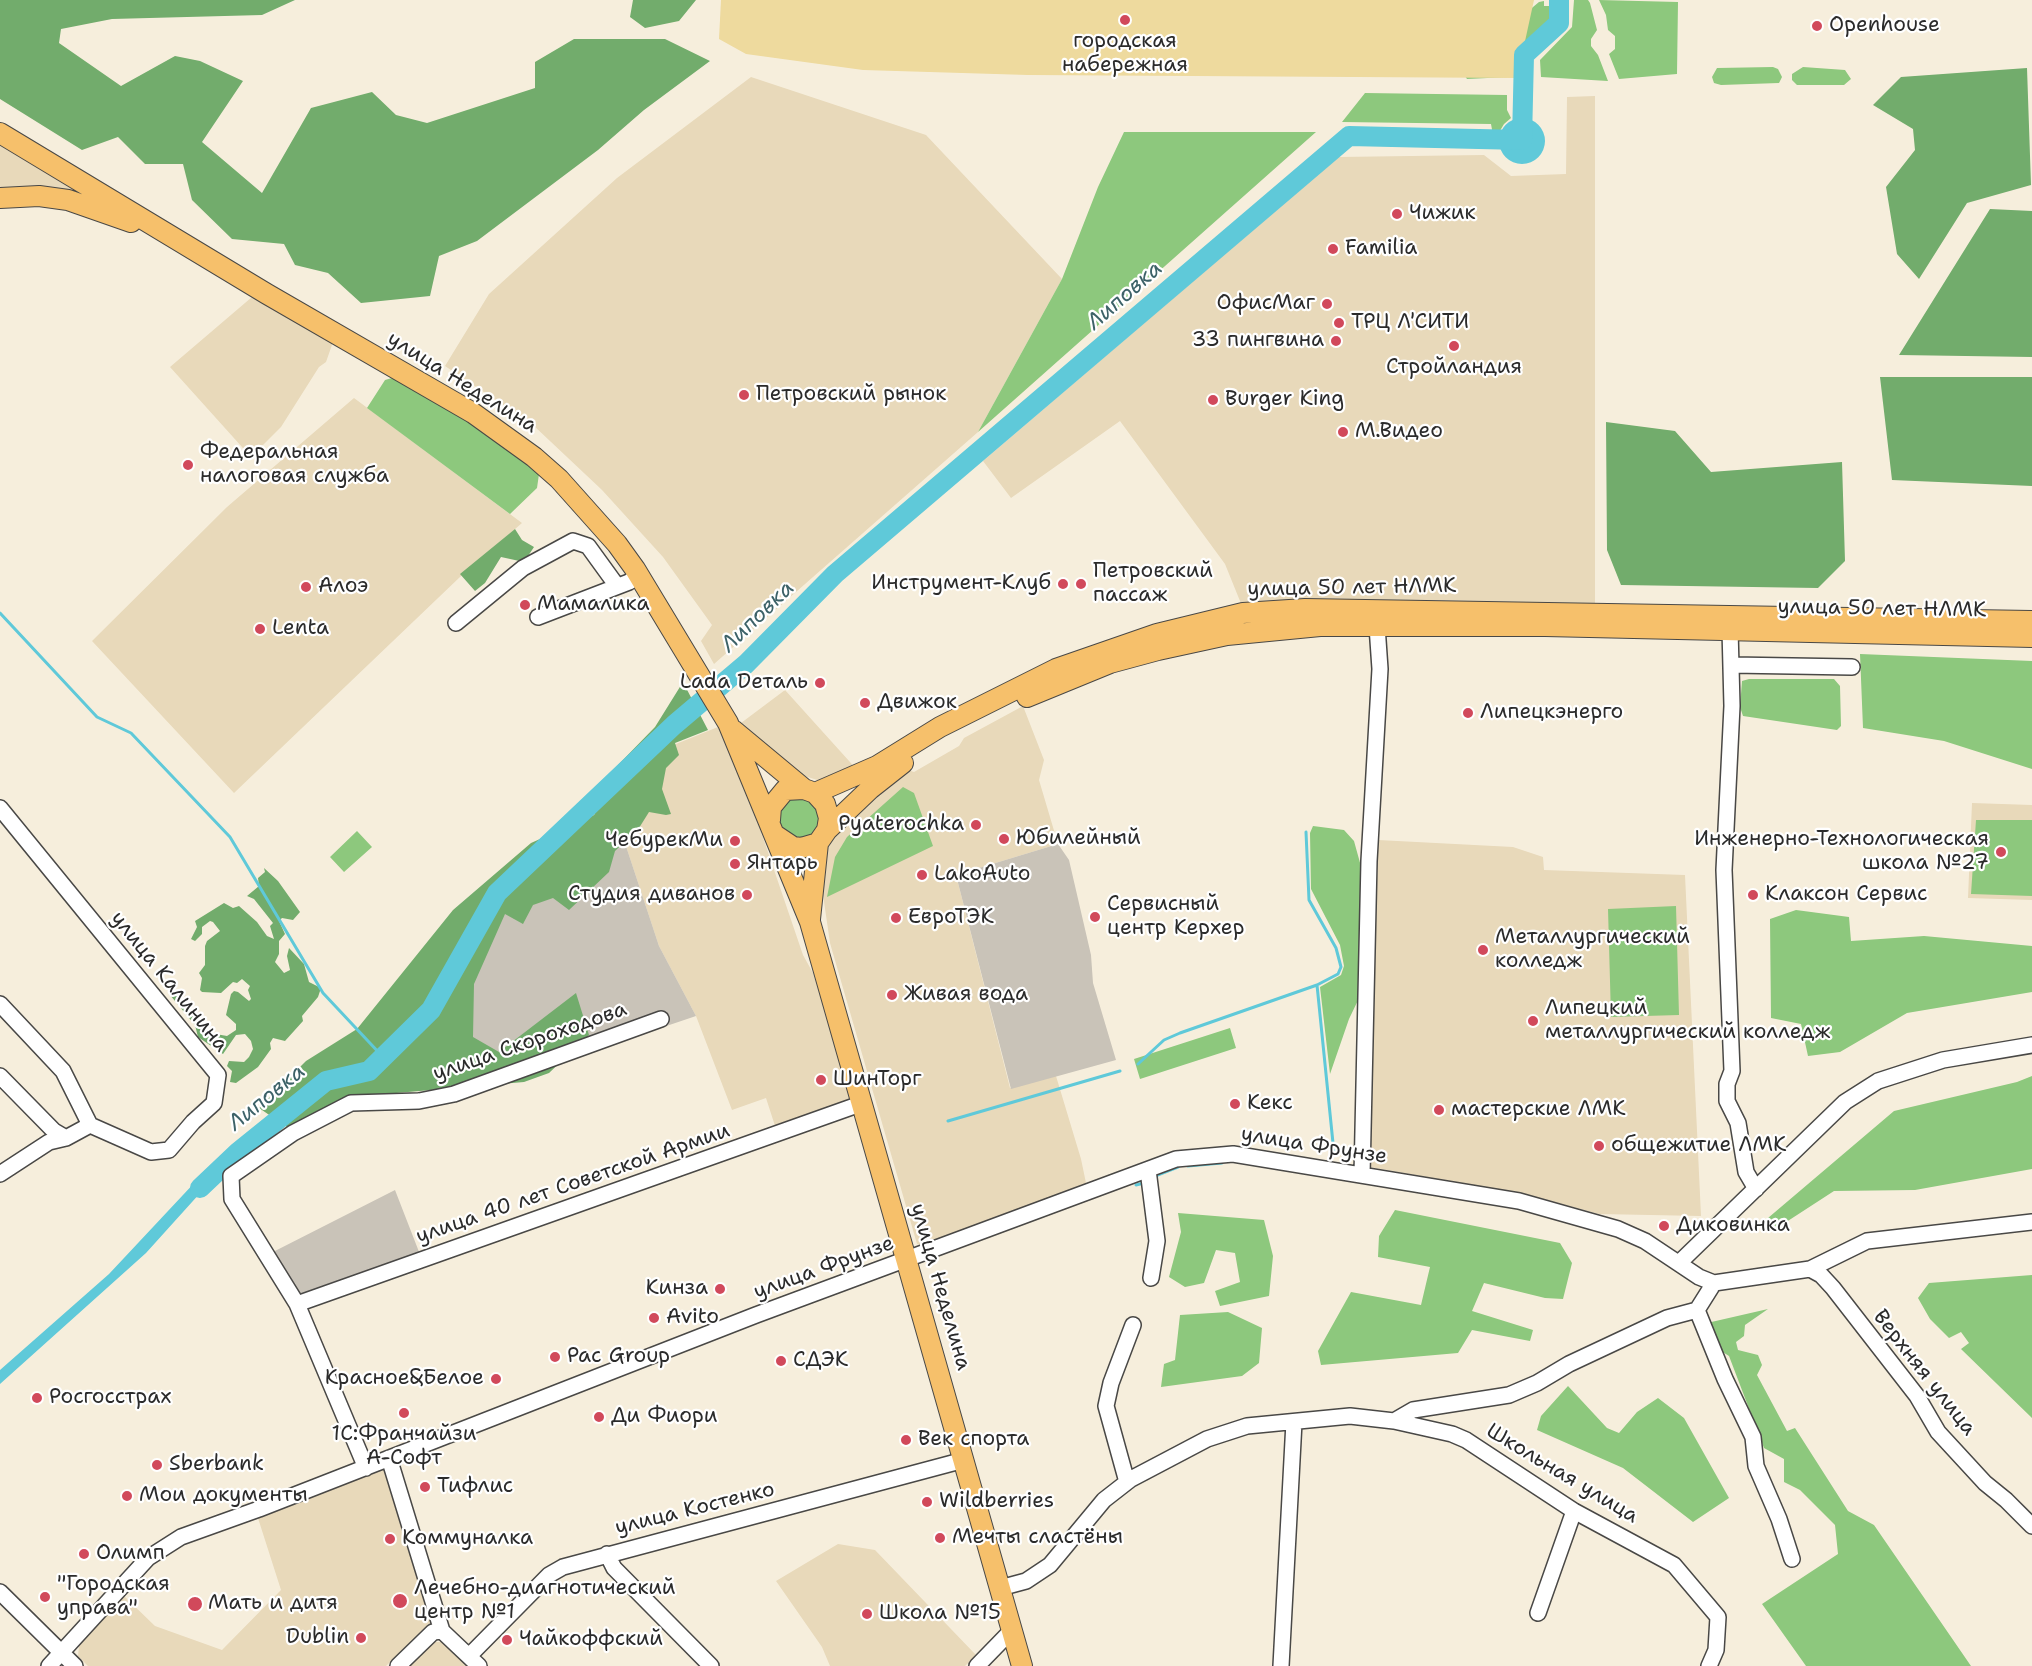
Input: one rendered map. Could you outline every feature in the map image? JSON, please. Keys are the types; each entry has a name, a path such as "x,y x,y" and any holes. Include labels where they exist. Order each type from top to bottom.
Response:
{"main road":[{"path":"0,133 168,235"},
{"path":"0,198 39,196 68,200 168,235"},
{"name":"улица Неделина","path":"168,235 473,413 520,446 573,493 618,544 696,668 728,725 773,827 810,921 909,1260 1022,1666"},
{"name":"улица 50 лет НЛМК","path":"809,791 877,766 940,727 1056,669 1157,634 1243,613 1305,609 2032,621"},
{"name":"улица 50 лет НЛМК","path":"1730,629 1731,622 1735,618 1748,615"},
{"name":"улица 50 лет НЛМК","path":"822,837 870,789 906,762 1017,700 1110,663 1158,650 1270,629 1377,626 1730,629 2032,637"},
{"path":"728,725 825,804 829,818 822,837 810,921"},
{"path":"809,791 785,790 776,798 771,807 773,827 793,847 801,848 822,837"}],"street":[{"path":"456,623 523,568 573,541 588,546 617,586"},
{"path":"538,617 639,575"},
{"path":"1362,1175 1369,861 1380,669 1377,626"},
{"path":"1730,629 1732,665 1724,870 1732,1071 1727,1084 1727,1101 1738,1123 1746,1172 1756,1189"},
{"path":"1732,665 1852,667"},
{"name":"улица Калинина","path":"0,808 218,1075 214,1103 193,1122 170,1150 151,1152 90,1125"},
{"path":"0,1004 63,1071 90,1125 66,1138 49,1142 0,1174"},
{"name":"улица Скороходова","path":"297,1304 232,1199 231,1176 293,1133 351,1103 419,1101 454,1094 661,1019"},
{"path":"1680,1262 1845,1102 1878,1081 1943,1060 2032,1045"},
{"path":"0,1076 54,1131 66,1138"},
{"name":"улица 40 лет Советской Армии","path":"297,1304 863,1103"},
{"name":"улица Фрунзе","path":"49,1666 148,1558 181,1537 366,1468 756,1315 1176,1159 1233,1154 1518,1201 1589,1219 1645,1241 1680,1262 1699,1277 1714,1283"},
{"path":"1148,1170 1157,1240 1151,1278"},
{"path":"1395,1421 1413,1410 1509,1395 1648,1327 1697,1310 1714,1283 1810,1269 1867,1241 2032,1222"},
{"name":"Верхняя улица","path":"1810,1269 1821,1275 1833,1288 1917,1396 1938,1432 1985,1483 2032,1526"},
{"path":"297,1304 366,1468"},
{"path":"1697,1310 1725,1379 1753,1437 1756,1466 1779,1519 1792,1559"},
{"path":"1127,1482 1106,1406 1110,1383 1133,1325"},
{"name":"Школьная улица","path":"1000,1588 1026,1581 1050,1565 1104,1500 1127,1482 1207,1439 1247,1426 1350,1416 1395,1421 1452,1434 1466,1440 1574,1511 1674,1565 1718,1617 1716,1650 1709,1666"},
{"path":"1281,1666 1294,1422"},
{"path":"389,1458 442,1630 474,1661"},
{"name":"улица Костенко","path":"474,1661 549,1575 564,1567 964,1460"},
{"path":"1538,1613 1574,1511"},
{"path":"607,1554 614,1568 711,1666"},
{"path":"0,1592 75,1666"},
{"path":"398,1666 434,1632 442,1630"},
{"path":"977,1666 1012,1630"}],"shaded area":[{"name":"Петровский рынок","path":"751,77 926,135 1062,279 978,432 714,664 701,641 712,625 663,557 602,490 533,425 445,366 489,294 617,178"},
{"path":"1595,96 1595,606 1242,606 1225,564 1120,421 1011,498 983,461 1338,157 1484,155 1511,176 1566,174 1567,97"},
{"path":"0,140 86,189 82,196 0,193"},
{"path":"252,297 333,342 326,362 319,367 281,427 251,457 170,367"},
{"path":"354,398 522,523 460,577 234,793 92,641 227,507"},
{"path":"785,690 859,772 827,783 798,774 759,744 741,723"},
{"path":"1023,706 1044,760 1039,780 1058,844 956,875 1010,1088 1056,1076 1086,1183 926,1246 917,1244 830,943 820,874 826,847 836,829 908,770 914,772 959,746 964,738"},
{"path":"718,727 739,767 803,955 813,973 854,1103 776,1129 766,1098 732,1110 696,1016 659,946 621,831 671,746"},
{"name":"Инженерно-Технологическая школа №27","path":"1972,803 2032,805 2032,900 1968,898"},
{"path":"621,831 659,946 696,1016 486,1087 445,999 499,908"},
{"name":"Липецкий металлургический колледж","path":"1378,840 1513,847 1543,857 1544,870 1685,875 1701,1216 1599,1214 1525,1194 1370,1167"},
{"path":"1058,844 1069,860 1091,955 1093,983 1116,1060 1011,1089 956,875"},
{"path":"395,1190 421,1257 300,1299 271,1253"},
{"path":"386,1467 433,1620 386,1666 88,1666 78,1656 79,1646 124,1596 155,1626 222,1650 281,1590 257,1515"},
{"name":"Школа №15","path":"838,1544 875,1550 976,1655 965,1666 830,1666 822,1647 776,1581"},
{"path":"430,1642 448,1642 472,1666 407,1666"}],"green space":[{"path":"0,0 295,0 262,15 112,19 61,29 59,43 121,86 175,56 200,61 243,81 202,142 262,193 311,108 372,92 396,115 427,123 535,88 535,62 574,39 665,39 710,61 644,110 598,150 477,241 439,256 430,296 361,303 328,273 295,265 284,244 232,239 192,200 183,164 145,164 118,137 82,150 0,99"},
{"path":"633,0 696,0 679,21 645,28 630,17"},
{"path":"1574,0 1588,0 1590,3 1597,30 1591,39 1591,46 1598,55 1608,81 1541,77 1540,60 1572,27"},
{"path":"1599,0 1678,2 1677,74 1619,79 1609,54 1615,49 1615,36 1608,30 1606,15"},
{"path":"1544,1 1544,6 1552,6 1550,22 1510,54 1508,77 1467,79 1465,76 1484,48 1539,2"},
{"path":"1773,67 1778,69 1782,77 1779,83 1721,85 1714,83 1712,77 1717,68"},
{"path":"1803,67 1845,70 1851,79 1844,85 1797,85 1792,80 1792,74"},
{"path":"2027,68 2031,185 1967,203 1919,279 1897,254 1886,187 1915,150 1913,129 1873,105 1901,77"},
{"path":"1365,93 1507,95 1507,110 1511,118 1498,134 1493,135 1491,124 1342,122"},
{"path":"1124,132 1316,132 978,432 1062,279 1098,187"},
{"path":"1990,209 2032,211 2032,357 1899,355"},
{"path":"1880,377 2032,377 2032,486 1892,480"},
{"path":"392,378 487,431 539,474 537,488 510,514 367,408 385,380"},
{"path":"1606,422 1675,431 1711,472 1842,462 1845,561 1818,588 1621,585 1607,550"},
{"path":"515,529 522,540 534,547 524,562 501,557 485,583 475,591 460,574"},
{"path":"1860,654 2032,661 2032,769 1944,741 1863,728"},
{"path":"1749,679 1834,679 1840,686 1841,726 1837,730 1743,716 1740,707 1742,681"},
{"path":"683,682 708,730 675,743 679,755 666,768 662,789 671,814 649,812 639,828 615,851 609,872 569,910 553,898 533,905 523,924 505,914 474,984 473,1037 499,1052 576,993 589,1035 549,1073 524,1082 350,1097 287,1127 259,1108 306,1061 357,1029 453,910 531,843 594,815 599,806 625,781 618,765 655,727"},
{"path":"903,787 914,793 933,846 827,897 835,857 847,837"},
{"path":"786,795 815,800 821,823 812,836 796,840 777,829 776,806"},
{"name":"Инженерно-Технологическая школа №27","path":"1976,820 2032,820 2032,896 1971,894"},
{"path":"1313,826 1344,830 1354,841 1362,870 1362,992 1349,1019 1330,1074 1320,987 1341,975 1344,966 1340,945 1311,889 1310,833"},
{"path":"357,831 372,847 344,872 330,857"},
{"path":"264,868 278,881 300,912 293,920 282,918 279,921 285,934 279,941 279,954 275,962 284,973 290,970 287,956 289,948 304,964 309,982 321,988 318,997 302,1016 303,1021 285,1041 273,1038 270,1043 271,1049 258,1067 236,1083 230,1082 232,1071 227,1066 229,1061 244,1062 249,1057 253,1049 251,1041 245,1034 236,1035 223,1054 198,1037 195,1025 170,995 175,992 182,1000 187,1000 191,1004 189,1013 196,1012 205,1020 203,1025 210,1033 227,1036 236,1030 236,1024 226,1015 231,994 234,991 238,992 249,1001 251,999 248,990 250,986 242,979 237,983 233,982 221,993 202,992 200,990 202,978 199,973 205,965 205,946 207,941 220,931 210,921 202,927 202,934 195,941 191,939 197,927 195,921 224,903 233,908 239,906 257,922 267,936 274,939 270,926 273,923 254,899 247,896 259,886 258,878 265,872"},
{"path":"1676,906 1679,1015 1611,1017 1608,909"},
{"path":"1796,910 1849,917 1851,941 1924,936 2032,946 2032,992 1907,1013 1840,1052 1808,1056 1801,1024 1771,1018 1770,919"},
{"path":"1230,1028 1236,1048 1140,1079 1134,1059"},
{"path":"2032,1076 2032,1169 1915,1190 1834,1191 1777,1228 1768,1218 1894,1111 2017,1082"},
{"path":"1395,1210 1560,1243 1572,1263 1563,1299 1545,1298 1484,1283 1472,1311 1533,1330 1530,1341 1472,1330 1458,1353 1321,1365 1318,1351 1351,1292 1421,1305 1430,1267 1378,1257 1379,1236"},
{"path":"1178,1213 1264,1220 1273,1256 1269,1296 1220,1306 1215,1291 1240,1282 1235,1253 1216,1250 1204,1283 1185,1287 1169,1277 1181,1232"},
{"path":"2032,1275 2032,1418 1961,1349 1969,1343 1961,1332 1949,1338 1930,1319 1918,1298 1929,1283"},
{"path":"1768,1309 1745,1325 1744,1336 1736,1342 1738,1350 1758,1355 1762,1365 1757,1375 1787,1431 1795,1428 1848,1511 1874,1525 1971,1666 1806,1666 1762,1604 1838,1554 1835,1525 1800,1490 1784,1482 1784,1459 1764,1448 1729,1356 1718,1349 1707,1323"},
{"path":"1228,1312 1262,1328 1259,1363 1242,1376 1161,1387 1164,1364 1175,1360 1180,1315"},
{"path":"1568,1386 1607,1428 1619,1433 1637,1412 1658,1398 1684,1418 1729,1498 1693,1522 1623,1468 1537,1430 1541,1416"}],"sand":[{"name":"городская набережная","path":"721,0 1534,0 1517,78 1028,75 863,70 746,54 719,39"}],"water":[{"path":"1522,118 1538,125 1545,141 1538,157 1522,164 1506,157 1499,141 1506,125"},
{"path":"212,1164 220,1171 146,1253 0,1384 0,1370 109,1274"}],"waterway":[{"name":"Липовка","path":"200,1188 238,1152 326,1081 369,1071 431,1010 497,893 674,725 746,664 835,574 1349,136 1522,140 1524,55 1559,23 1559,0"},
{"path":"0,613 97,717 131,733 230,837 323,993 383,1057"},
{"path":"1138,1064 1164,1040 1317,985 1338,974 1341,967 1336,948 1309,900 1306,832"},
{"path":"1317,985 1334,1153"},
{"path":"948,1121 1120,1071"},
{"path":"1188,1166 1222,1163"},
{"path":"1155,1176 1178,1167"},
{"path":"1136,1185 1144,1183"}],"place":[{"name":"городская набережная","path":"1125,20"},
{"name":"Openhouse","path":"1817,26"},
{"name":"Чижик","path":"1397,214"},
{"name":"Familia","path":"1333,249"},
{"name":"ОфисМаг","path":"1327,304"},
{"name":"ТРЦ Л'СИТИ","path":"1339,323"},
{"name":"33 пингвина","path":"1336,341"},
{"name":"Стройландия","path":"1454,346"},
{"name":"Петровский рынок","path":"744,395"},
{"name":"Burger King","path":"1213,400"},
{"name":"М.Видео","path":"1343,432"},
{"name":"Федеральная налоговая служба","path":"188,465"},
{"name":"Инструмент-Клуб","path":"1063,584"},
{"name":"Петровский пассаж","path":"1081,584"},
{"name":"Алоэ","path":"306,587"},
{"name":"Мамалика","path":"525,605"},
{"name":"Lenta","path":"260,629"},
{"name":"Lada Dеталь","path":"820,683"},
{"name":"Движок","path":"865,703"},
{"name":"Липецкэнерго","path":"1468,713"},
{"name":"Pyaterochka","path":"976,825"},
{"name":"Юбилейный","path":"1004,839"},
{"name":"ЧебурекМи","path":"735,841"},
{"name":"Инженерно-Технологическая школа №27","path":"2001,852"},
{"name":"Янтарь","path":"735,864"},
{"name":"LakoAuto","path":"922,875"},
{"name":"Студия диванов","path":"747,895"},
{"name":"Клаксон Сервис","path":"1753,895"},
{"name":"Сервисный центр Керхер","path":"1095,917"},
{"name":"ЕвроТЭК","path":"896,918"},
{"name":"Металлургический колледж","path":"1483,950"},
{"name":"Живая вода","path":"892,995"},
{"name":"Липецкий металлургический колледж","path":"1533,1021"},
{"name":"ШинТорг","path":"821,1080"},
{"name":"Кекс","path":"1235,1104"},
{"name":"мастерские ЛМК","path":"1439,1110"},
{"name":"общежитие ЛМК","path":"1599,1146"},
{"name":"Диковинка","path":"1664,1226"},
{"name":"Кинза","path":"720,1289"},
{"name":"Avito","path":"654,1318"},
{"name":"Pac Group","path":"555,1357"},
{"name":"СДЭК","path":"781,1361"},
{"name":"Красное&Белое","path":"496,1379"},
{"name":"Росгосстрах","path":"37,1398"},
{"name":"1С:Франчайзи А-Софт","path":"404,1413"},
{"name":"Ди Фиори","path":"599,1417"},
{"name":"Век спорта","path":"906,1440"},
{"name":"Sberbank","path":"157,1465"},
{"name":"Тифлис","path":"425,1487"},
{"name":"Мои документы","path":"127,1496"},
{"name":"Wildberries","path":"927,1502"},
{"name":"Мечты сластёны","path":"940,1538"},
{"name":"Коммуналка","path":"390,1539"},
{"name":"Олимп","path":"84,1554"},
{"name":"\"Городская управа\"","path":"45,1597"},
{"name":"Лечебно-диагнотический центр №1","path":"400,1601"},
{"name":"Мать и дитя","path":"195,1604"},
{"name":"Школа №15","path":"867,1614"},
{"name":"Dublin","path":"361,1638"},
{"name":"Чайкоффский","path":"507,1640"}]}
